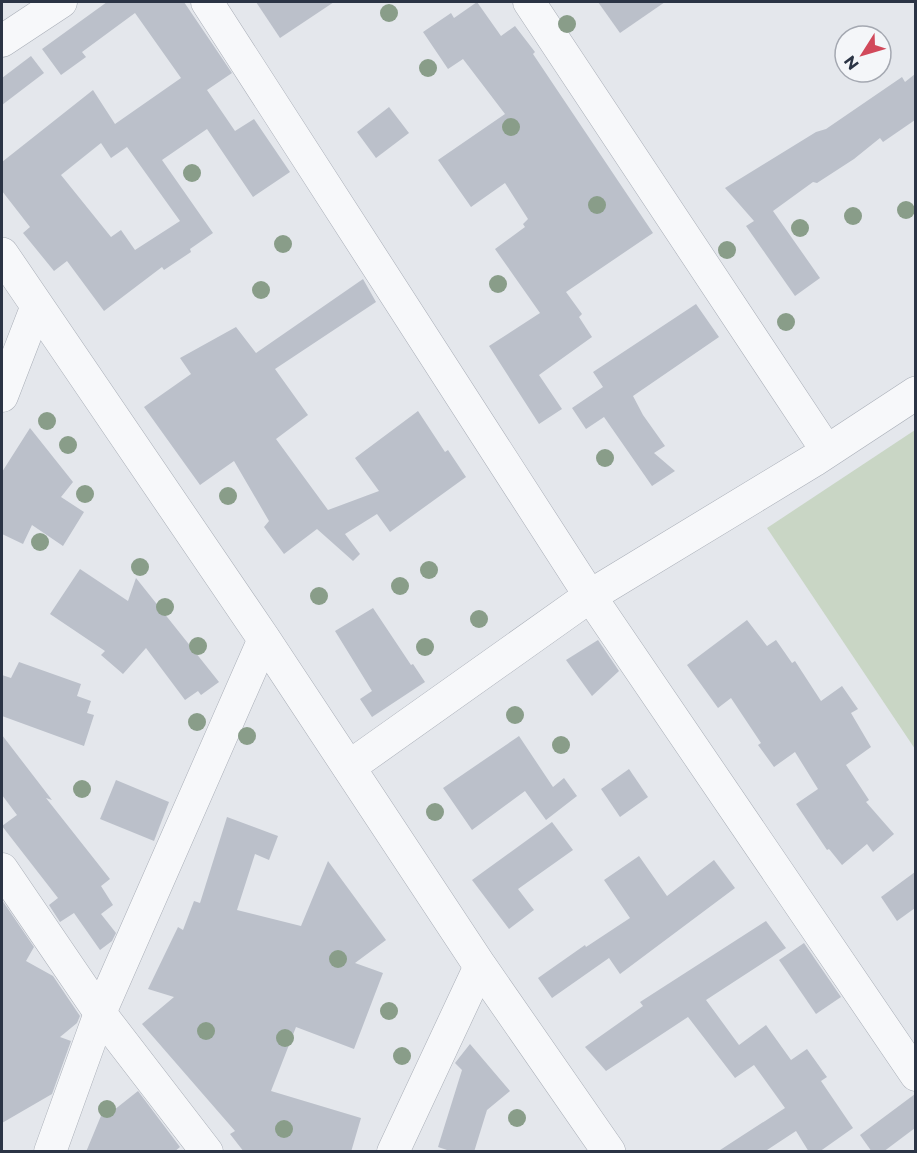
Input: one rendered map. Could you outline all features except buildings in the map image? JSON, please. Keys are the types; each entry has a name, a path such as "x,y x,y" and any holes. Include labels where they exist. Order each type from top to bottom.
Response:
{"street":[{"path":"2,41 61,2"},
{"path":"207,2 590,596 915,1075"},
{"path":"529,2 827,451"},
{"path":"2,255 264,639 480,966 609,1152"},
{"path":"2,396 36,308"},
{"path":"350,767 590,596 827,451 915,393"},
{"path":"50,1152 100,1013 264,639"},
{"path":"2,869 100,1013 207,1152"},
{"path":"393,1152 480,966"}],"green space":[{"path":"915,430 915,749 767,528"}]}
